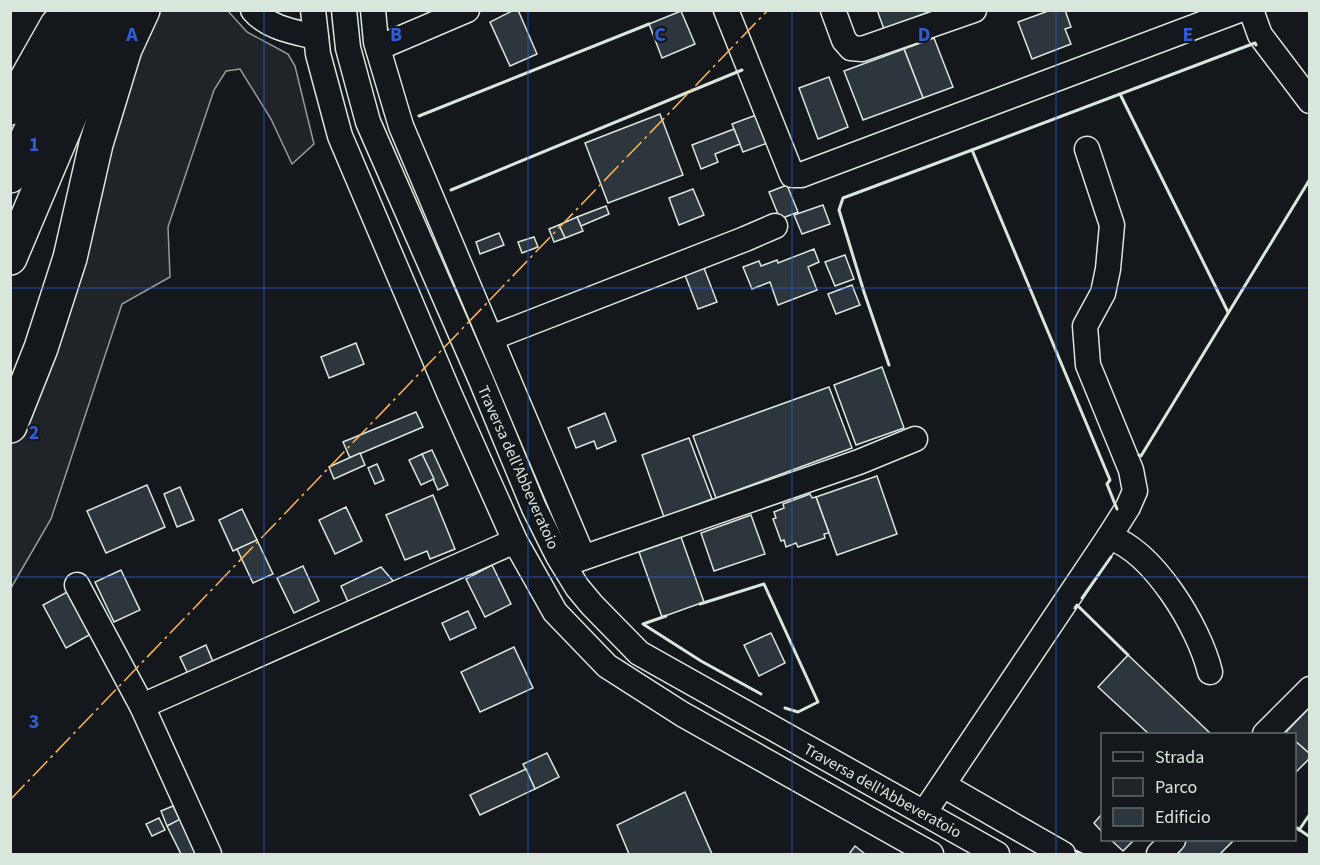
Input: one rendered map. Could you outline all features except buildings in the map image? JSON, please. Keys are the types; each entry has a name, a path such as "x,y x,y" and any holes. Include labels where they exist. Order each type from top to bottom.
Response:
{"highway":[{"path":"10,108 65,10"},
{"path":"10,176 86,10"},
{"path":"10,258 81,90 120,10"},
{"path":"10,426 41,348 70,258 96,144 124,49 143,10"}],"street":[{"path":"254,10 257,15 280,28 316,37"},
{"name":"Traversa dell'Abbeveratoio","path":"314,10 318,54 340,136 449,393 515,541 534,579 555,612 607,666 682,714 916,851"},
{"name":"Traversa dell'Abbeveratoio","path":"344,10 348,48 368,122 534,508 573,561 577,587 639,653 997,855"},
{"path":"373,10 378,48 401,126 492,338 573,561 859,462 915,439"},
{"path":"378,48 467,10"},
{"path":"726,10 792,175 801,175 1239,10"},
{"path":"833,10 844,39 851,48 862,49 974,10"},
{"path":"1251,10 1260,35 1310,101"},
{"path":"924,813 1109,537 1135,491 1131,470 1088,365 1085,326 1103,293 1113,225 1087,149"},
{"path":"492,338 775,226"},
{"path":"1109,537 1132,548 1152,566 1196,632 1210,672"},
{"path":"141,706 515,541"},
{"path":"77,585 141,706 208,855"},
{"path":"1267,733 1310,689"},
{"path":"943,785 1063,855"},
{"path":"1159,855 1172,841"}],"green space":[{"path":"158,11 228,11 247,32 288,54 295,66 314,144 292,164 271,119 240,69 226,71 214,90 168,227 170,277 122,304 51,519 11,588 10,441 145,39"}],"wall":[{"path":"419,116 649,24"},
{"path":"972,150 1255,43 1256,45"},
{"path":"451,190 742,70"},
{"path":"1120,94 1228,312"},
{"path":"889,365 839,210 843,198 972,150 1110,480 1107,484 1117,509"},
{"path":"1139,455 1141,456 1310,179"},
{"path":"1082,598 1111,557"},
{"path":"700,604 764,584 818,702 798,712 785,708"},
{"path":"1075,608 1077,605 1128,655"},
{"path":"666,616 643,624 701,661 761,694"},
{"path":"1299,830 1310,814"},
{"path":"1296,827 1310,837"},
{"path":"1076,851 1082,854"}],"power":[{"path":"10,800 768,10"}]}
